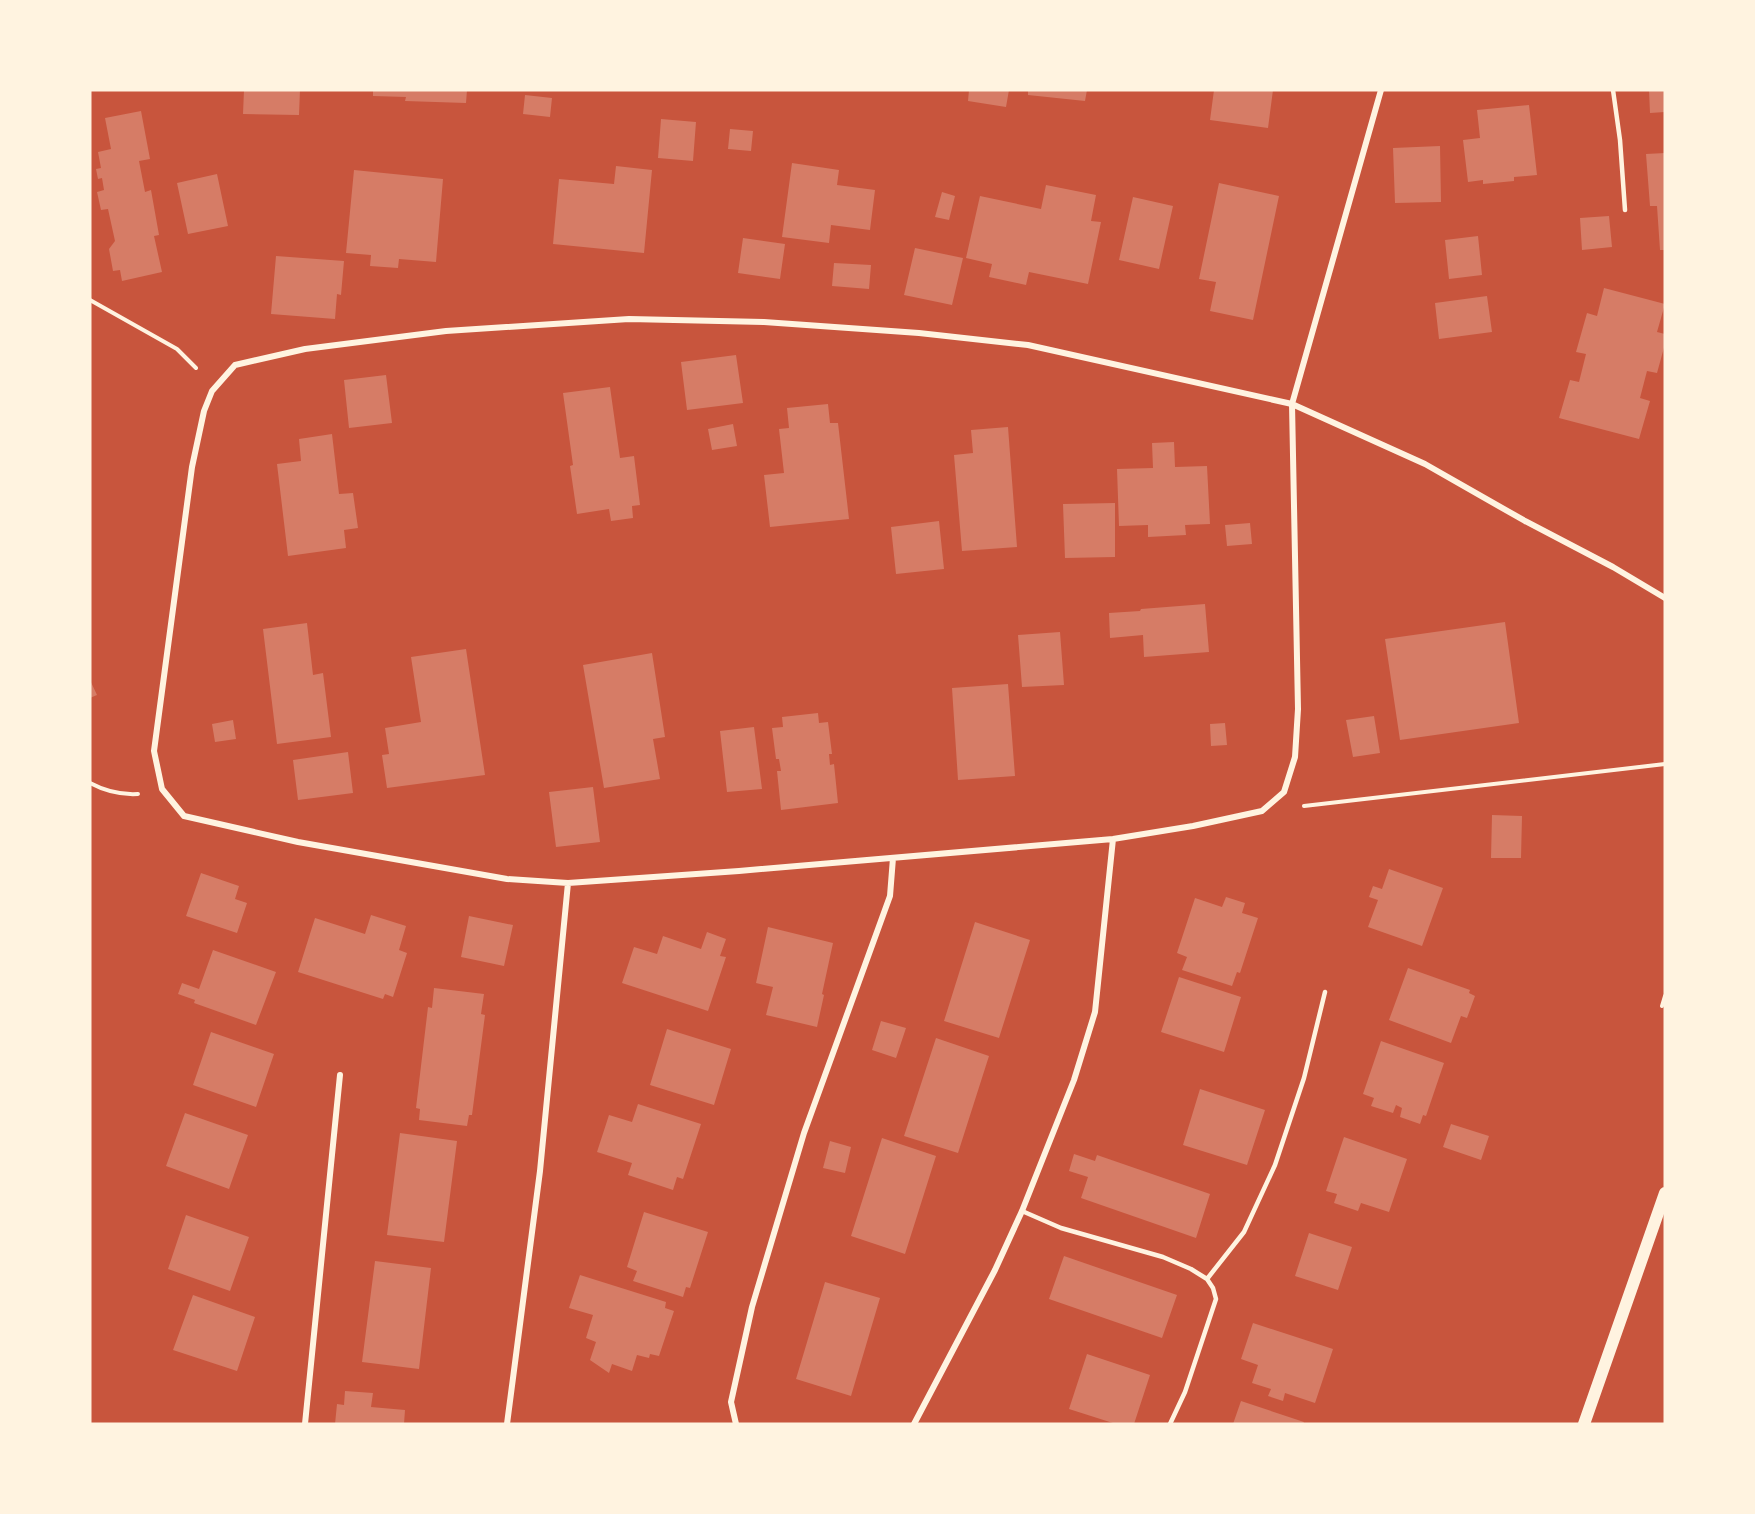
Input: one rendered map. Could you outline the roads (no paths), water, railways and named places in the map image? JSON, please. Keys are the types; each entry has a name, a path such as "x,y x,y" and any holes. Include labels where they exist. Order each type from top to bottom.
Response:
{"main road":[{"path":"1584,1424 1665,1193"}],"street":[{"path":"1382,90 1292,404 1298,709 1295,757 1284,792 1262,812 1113,839 568,883 507,879 298,842 217,825 184,816 162,789 154,751 192,467 204,411 212,391 235,365 305,349 446,331 629,320 776,323 919,333 1028,345 1292,404 1425,464 1665,598"},
{"path":"914,1424 995,1270 1022,1211 1074,1080 1095,1012 1113,839"},
{"path":"736,1424 730,1402 752,1307 804,1133 890,896 893,858"},
{"path":"507,1424 540,1171 568,883"},
{"path":"305,1424 340,1075"}],"lane":[{"path":"1613,90 1620,140 1624,210"},
{"path":"1207,1278 1244,1233 1275,1165 1304,1078 1325,992"},
{"path":"1022,1211 1061,1228 1163,1257 1207,1278 1216,1299 1185,1392 1170,1424"}]}
